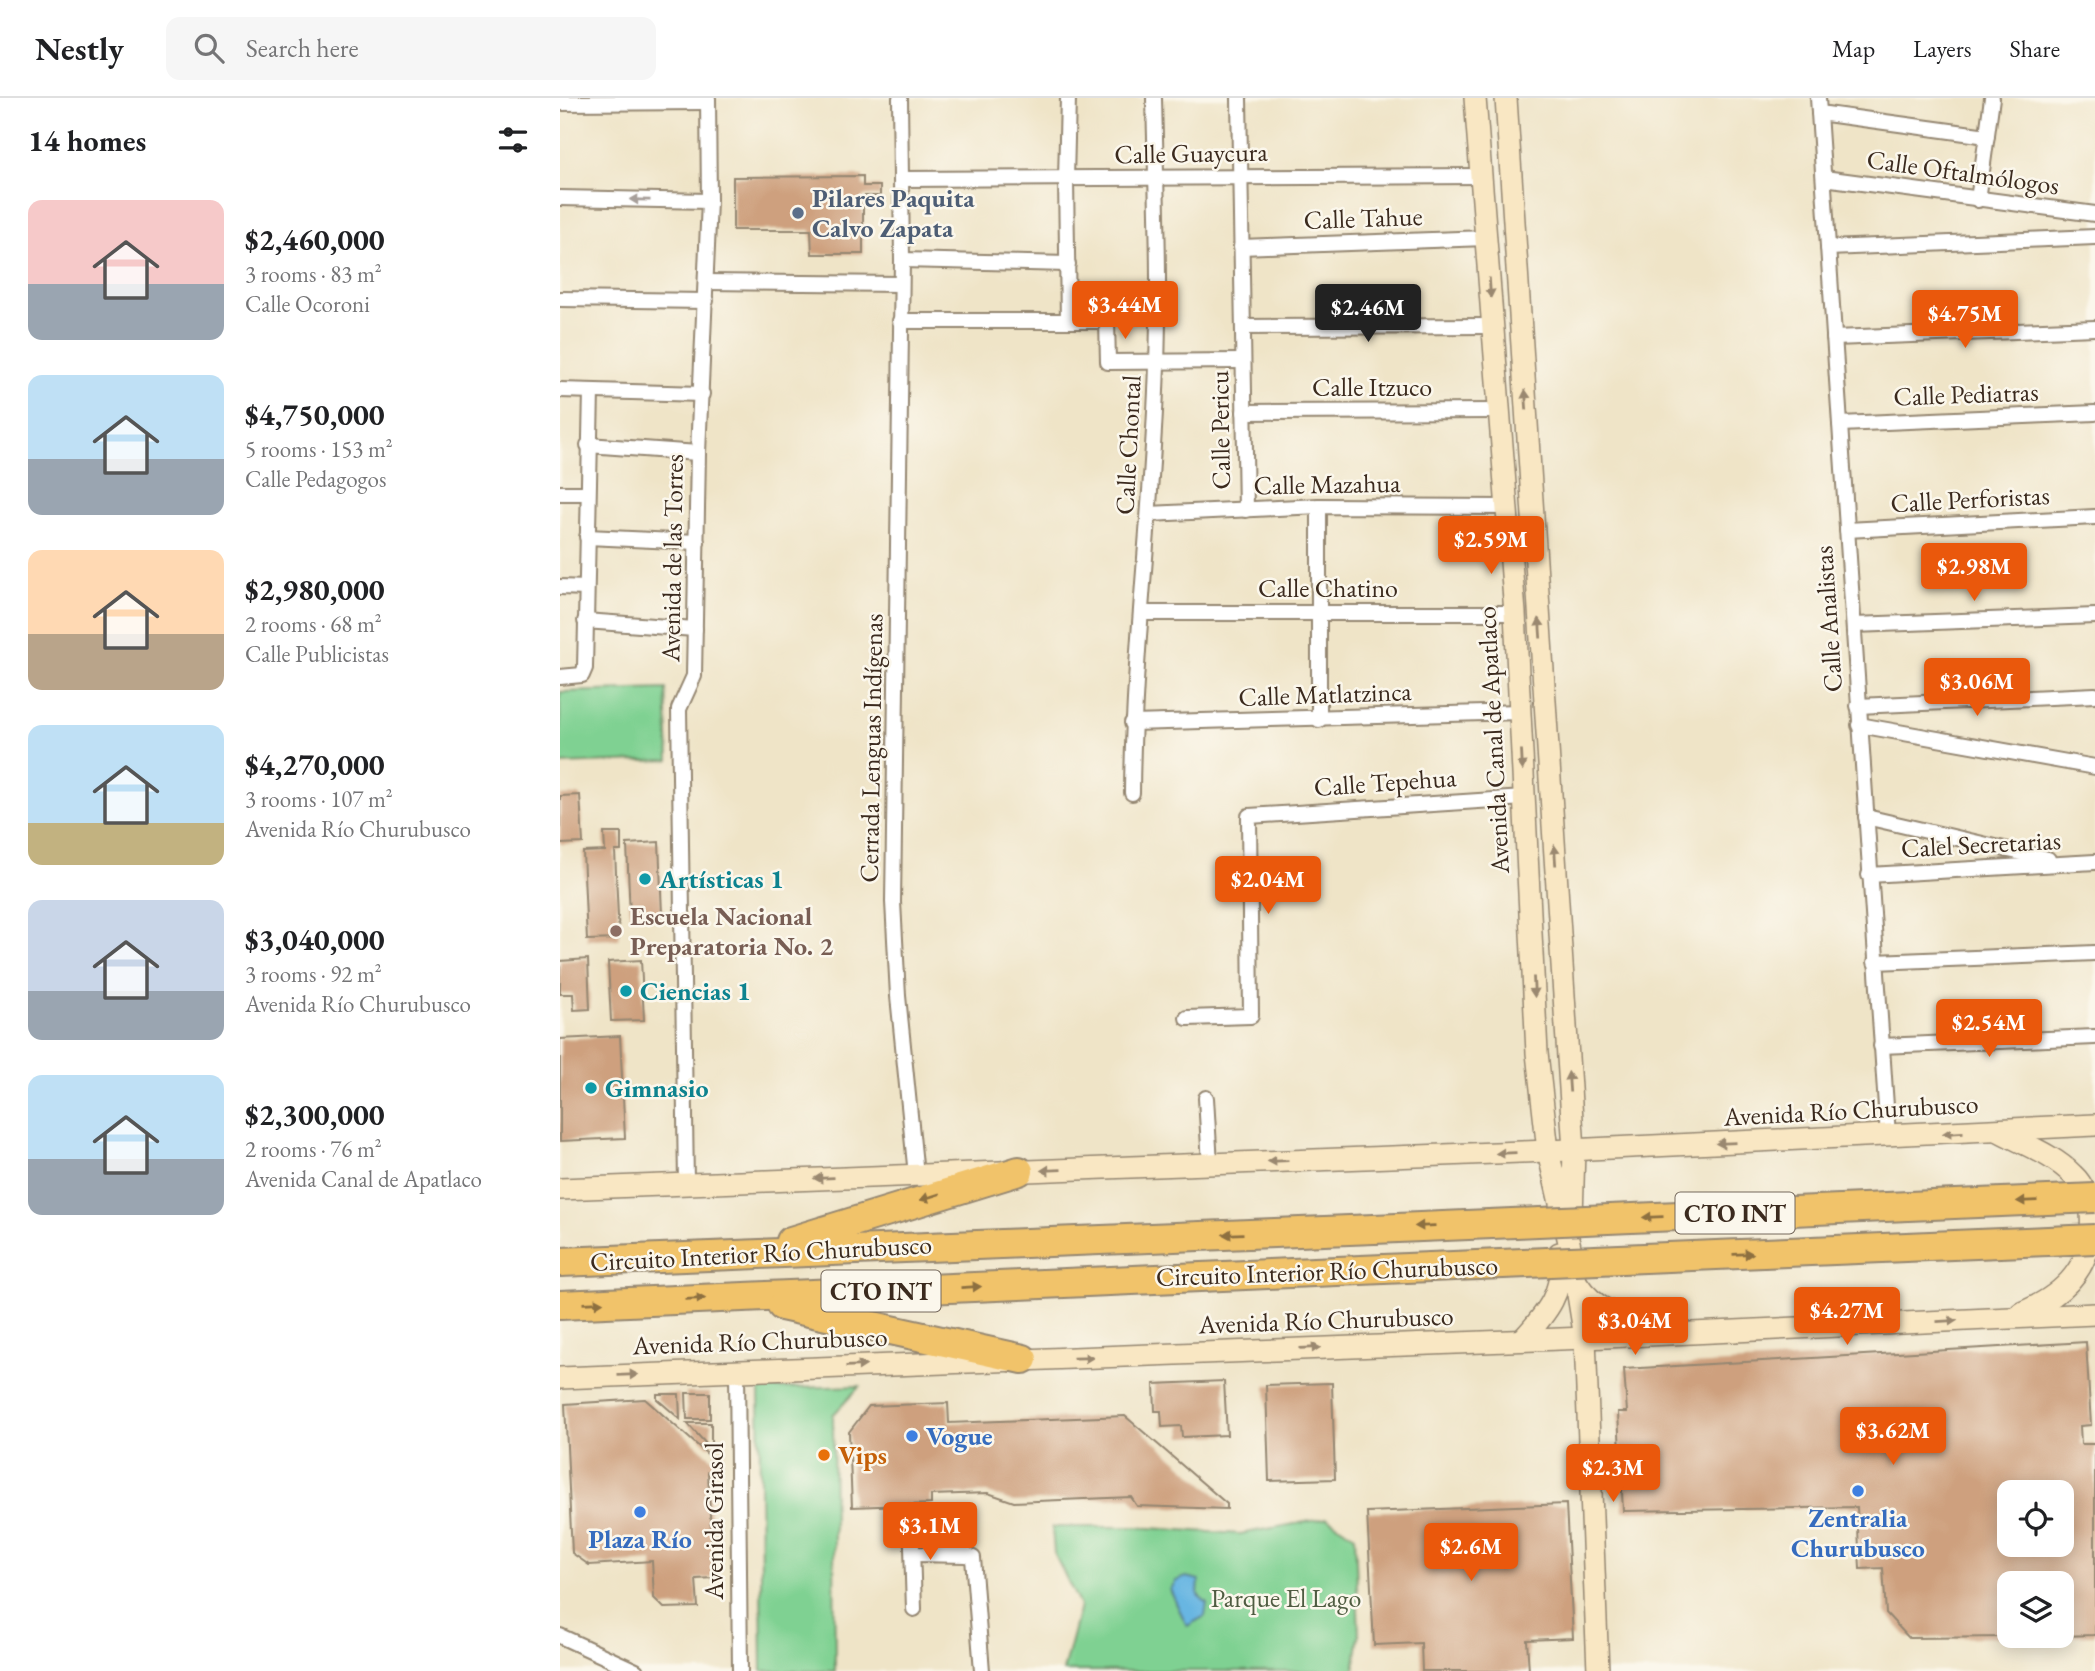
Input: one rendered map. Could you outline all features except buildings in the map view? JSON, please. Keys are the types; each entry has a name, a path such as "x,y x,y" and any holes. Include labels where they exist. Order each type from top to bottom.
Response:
{"highway":[{"path":"740,1253 799,1239 1019,1171"},
{"name":"Circuito Interior Río Churubusco","path":"560,1262 2095,1198"},
{"name":"Circuito Interior Río Churubusco","path":"560,1305 2095,1239"},
{"path":"745,1297 1023,1359"}],"main road":[{"name":"Avenida Canal de Apatlaco","path":"1475,98 1515,613 1544,1151 1571,1251 1585,1338 1598,1671"},
{"name":"Avenida Canal de Apatlaco","path":"1506,98 1574,1150 1571,1251"},
{"path":"1477,129 1508,129"},
{"name":"Avenida Río Churubusco","path":"560,1189 1574,1150 2095,1125"},
{"path":"1998,1131 2057,1162 2075,1177 2088,1199 2093,1230 2090,1255 2076,1279 2051,1299 2010,1318"},
{"path":"1522,1340 1551,1305 1561,1274 1544,1151"},
{"path":"1576,1281 1586,1295 1604,1310 1626,1319 1683,1333"},
{"name":"Avenida Río Churubusco","path":"560,1378 1585,1338 2095,1314"}],"street":[{"name":"Cerrada Lenguas Indígenas","path":"900,98 902,260 893,902 898,996 916,1175"},
{"path":"1068,98 1068,321"},
{"name":"Calle Chontal","path":"1132,793 1132,723 1149,514 1157,362 1154,98"},
{"name":"Calle Pericu","path":"1239,98 1246,510"},
{"path":"1978,200 1992,98"},
{"path":"560,103 708,100"},
{"name":"Avenida de las Torres","path":"686,1183 679,709 694,676 698,453 709,201 708,100"},
{"path":"1819,105 1987,136"},
{"name":"Calle Analistas","path":"1819,105 1888,1136"},
{"name":"Calle Guaycura","path":"902,179 1481,176"},
{"name":"Calle Oftalmólogos","path":"1824,178 2095,214"},
{"path":"560,198 709,201"},
{"path":"1828,248 2095,237"},
{"name":"Calle Tahue","path":"1241,247 1486,238"},
{"path":"902,260 1068,264"},
{"path":"706,282 901,284"},
{"path":"560,299 706,301"},
{"path":"900,321 1107,321 1108,362 1243,361"},
{"path":"1243,327 1493,326"},
{"path":"1834,338 2095,328"},
{"path":"560,390 702,394"},
{"path":"567,677 582,675 585,668 591,391"},
{"name":"Calle Itzuco","path":"1244,412 1501,411"},
{"name":"Calle Pediatras","path":"1840,424 2095,413"},
{"path":"588,445 698,453"},
{"path":"560,493 587,493"},
{"path":"1319,506 1319,720"},
{"name":"Calle Mazahua","path":"1149,514 1319,506 1506,507"},
{"name":"Calle Perforistas","path":"1847,530 2095,517"},
{"path":"587,537 696,542"},
{"path":"560,587 586,588"},
{"name":"Calle Chatino","path":"1142,613 1515,613"},
{"path":"1854,625 2095,615"},
{"path":"585,621 695,629"},
{"path":"1858,706 2095,695"},
{"name":"Calle Matlatzinca","path":"1132,723 1319,720 1520,712"},
{"path":"1859,725 2095,767"},
{"name":"Calle Tepehua","path":"1187,1017 1251,1016 1249,816 1524,798"},
{"path":"1866,817 2065,863"},
{"name":"Calel Secretarias","path":"1870,875 2095,862"},
{"path":"1875,962 2095,953"},
{"path":"1881,1046 2095,1037"},
{"path":"1206,1098 1210,1164"},
{"name":"Avenida Girasol","path":"737,1370 740,1671"},
{"path":"911,1516 914,1609"},
{"path":"913,1554 967,1555 973,1558 976,1565 982,1671"},
{"path":"560,1636 636,1671"}],"green space":[{"path":"666,689 669,760 560,764 560,692"},
{"path":"860,1386 833,1415 835,1671 762,1671 759,1389"},
{"name":"Parque El Lago","path":"1327,1518 1355,1536 1359,1635 1354,1671 1063,1671 1080,1606 1054,1553 1052,1527 1134,1527 1240,1534"}],"water":[{"path":"1186,1577 1199,1580 1198,1595 1207,1603 1205,1616 1187,1626 1170,1590 1176,1581"}],"place":[{"name":"Pilares Paquita Calvo Zapata","path":"798,213"},
{"name":"Artísticas 1","path":"645,879"},
{"name":"Escuela Nacional Preparatoria No. 2","path":"616,931"},
{"name":"Ciencias 1","path":"626,991"},
{"name":"Gimnasio","path":"591,1088"},
{"name":"Vogue","path":"912,1436"},
{"name":"Vips","path":"824,1455"},
{"name":"Zentralia Churubusco","path":"1858,1491"},
{"name":"Plaza Río","path":"640,1512"}]}
